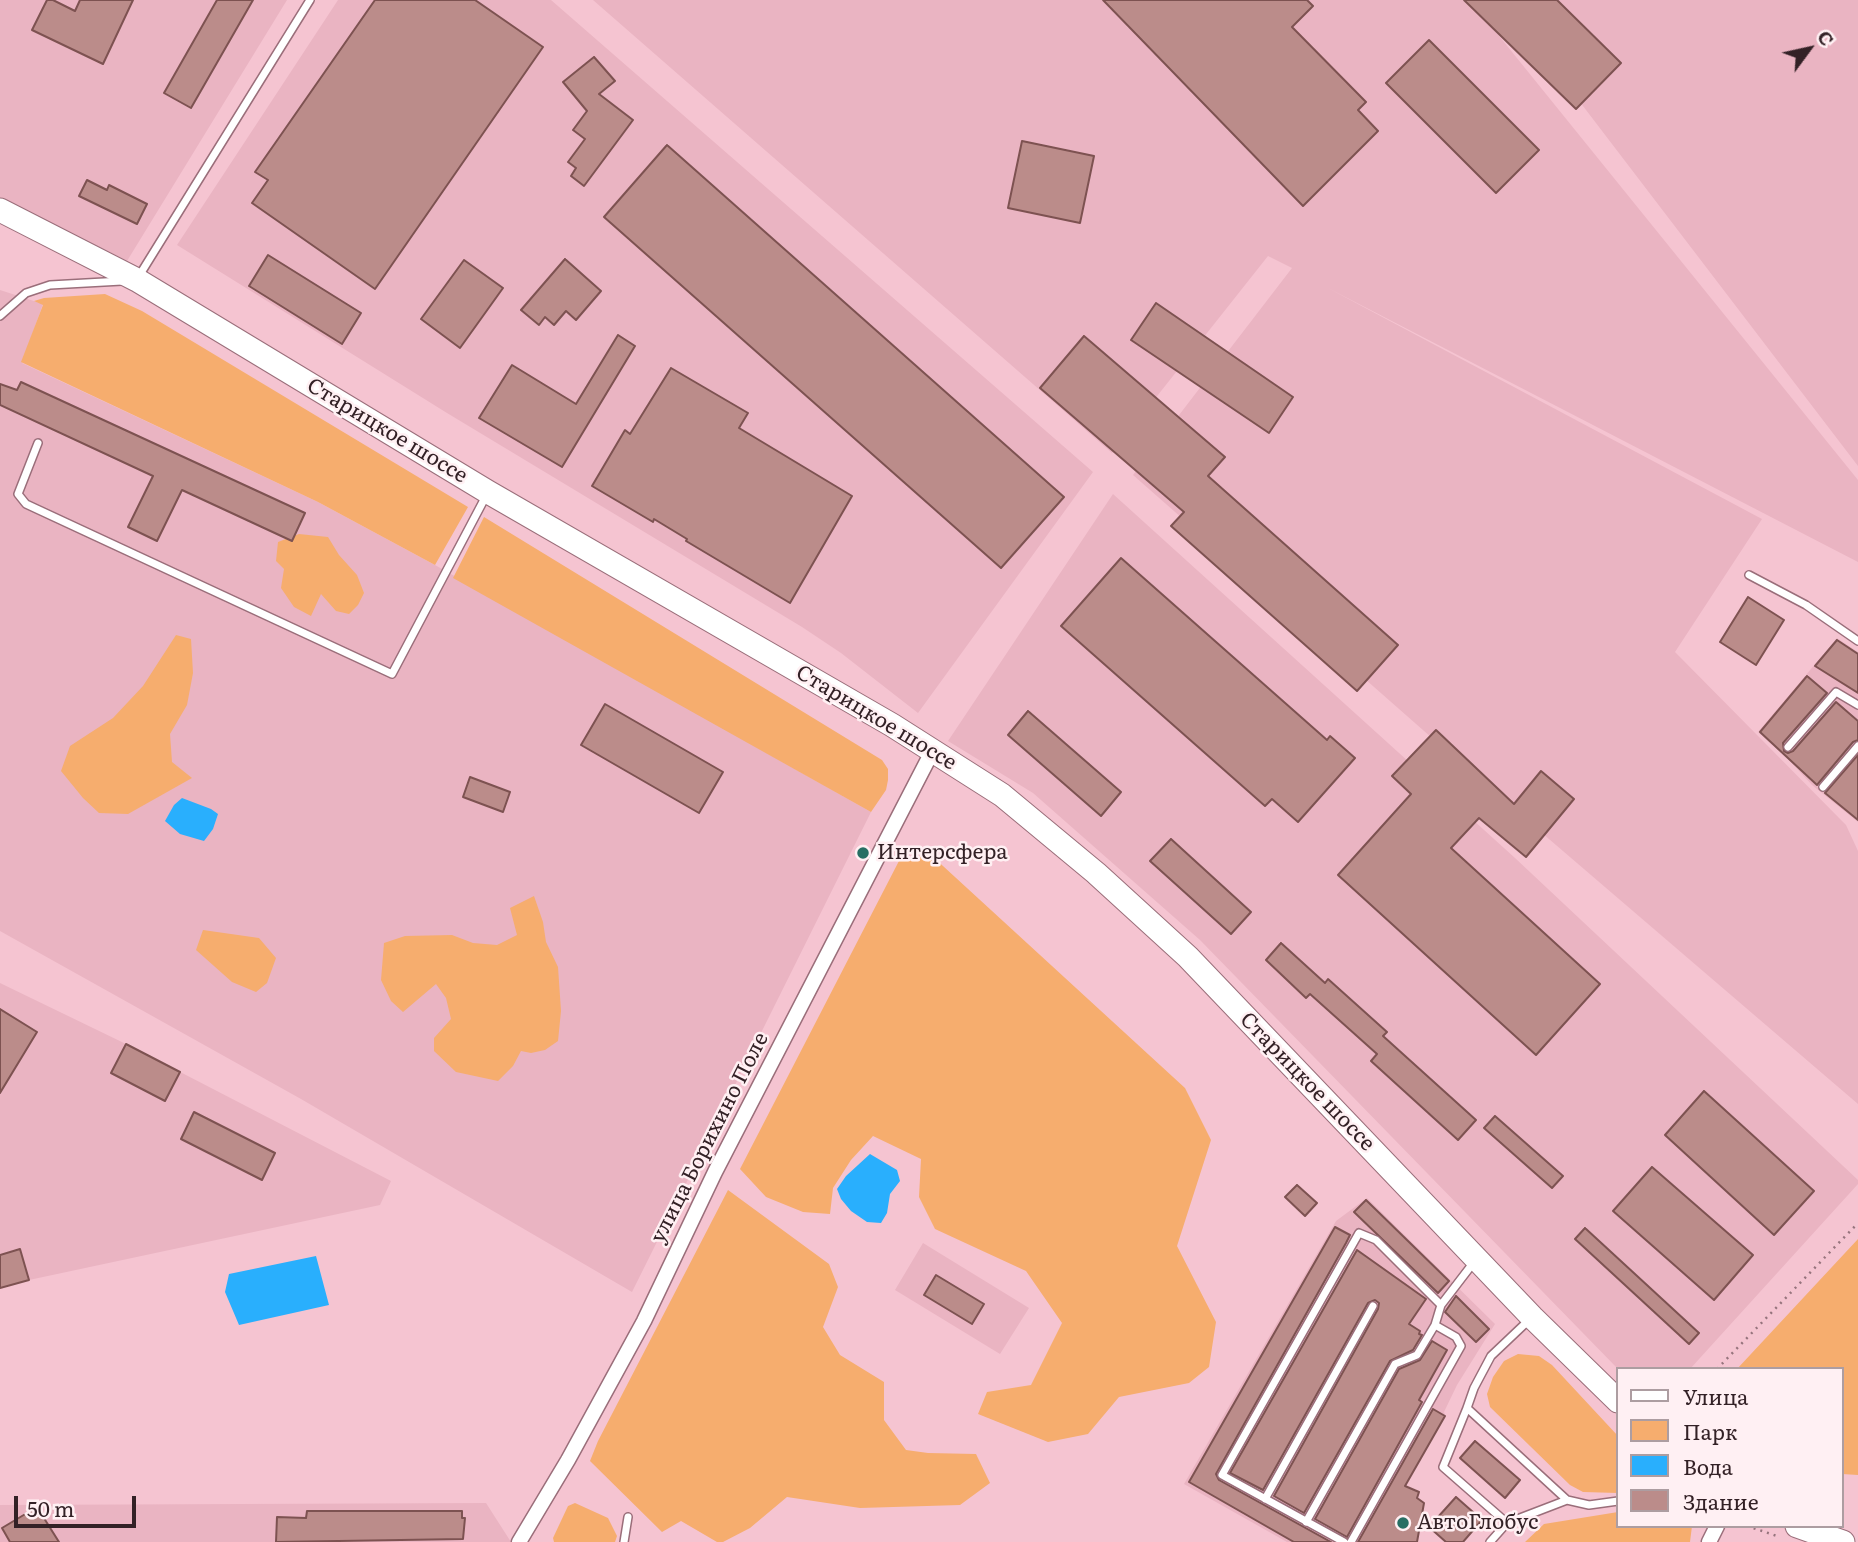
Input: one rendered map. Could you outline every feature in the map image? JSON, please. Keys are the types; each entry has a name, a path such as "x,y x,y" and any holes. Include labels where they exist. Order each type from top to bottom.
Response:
{"main road":[{"name":"Старицкое шоссе","path":"0,210 137,280 488,492 933,750 1003,795 1096,873 1188,957 1532,1317 1616,1399"},
{"path":"1789,1532 1843,1542"}],"street":[{"name":"улица Борихино Поле","path":"522,1541 644,1321 715,1172 933,750"}],"lane":[{"path":"0,316 26,293 50,285 137,280 310,0"},
{"path":"38,443 18,494 26,504 392,674 488,492"},
{"path":"1749,575 1806,605 1858,641"},
{"path":"1788,747 1836,692 1858,705"},
{"path":"1823,787 1858,746"},
{"path":"1344,1542 1222,1475 1359,1233 1376,1240 1441,1305"},
{"path":"1306,1522 1395,1364 1417,1355 1435,1325 1441,1305 1477,1259"},
{"path":"1265,1499 1373,1306"},
{"path":"1507,1523 1443,1467 1474,1388 1491,1356 1532,1317"},
{"path":"1351,1542 1461,1346 1456,1337 1435,1325"},
{"path":"1467,1408 1567,1500 1589,1505 1616,1501"},
{"path":"1490,1542 1507,1523 1567,1500"},
{"path":"624,1542 628,1517"}],"path":[{"path":"1719,1367 1858,1223"},
{"path":"1761,1528 1789,1532"}],"shaded area":[{"path":"0,0 287,0 127,261 0,198"},
{"path":"338,0 551,0 1093,472 918,713 841,653 802,627 447,413 177,245"},
{"path":"593,0 1470,0 1858,480 1858,562 1326,287 1762,519 1675,652 1846,825 1858,851 1858,1104 1465,767 1133,475 1292,268 1268,256 1112,453"},
{"path":"1502,0 1858,0 1858,466"},
{"path":"0,290 43,304 22,363 318,502 435,565 871,812 632,1292 301,1099 0,931"},
{"path":"1113,494 1515,858 1858,1180 1858,1184 1692,1367 1616,1367 1200,940 1033,793 948,741"},
{"path":"1837,638 1858,652 1858,822 1812,785 1758,732"},
{"path":"0,983 126,1044 391,1181 380,1205 0,1288"},
{"path":"1367,1198 1495,1324 1457,1385 1445,1415 1373,1542 1287,1542 1184,1484 1336,1221"},
{"path":"923,1243 1029,1308 1000,1354 895,1290"},
{"path":"486,1503 511,1542 0,1542 0,1505"}],"green space":[{"path":"105,294 142,311 468,507 435,565 318,502 21,362 43,305 34,301"},
{"path":"484,517 882,760 888,769 886,790 871,812 453,578"},
{"path":"299,534 328,537 339,555 357,575 364,593 349,614 336,611 321,594 311,616 294,607 281,588 284,569 276,561 278,542"},
{"path":"176,635 191,639 193,673 187,705 170,734 172,762 192,778 128,814 99,813 61,771 70,746 113,718 143,686"},
{"path":"931,855 1185,1088 1211,1140 1177,1246 1216,1322 1209,1367 1189,1383 1119,1397 1088,1434 1048,1442 978,1414 987,1392 1031,1385 1062,1323 1026,1271 935,1229 919,1197 921,1159 873,1136 851,1160 833,1188 830,1214 803,1212 766,1197 740,1169 900,859"},
{"path":"534,896 543,922 546,942 558,967 561,1011 558,1041 545,1050 531,1053 521,1051 513,1066 498,1081 456,1072 434,1051 434,1038 451,1019 446,998 436,984 403,1012 391,1001 381,980 384,943 405,936 452,935 473,943 497,945 517,935 510,908"},
{"path":"203,930 259,938 276,958 267,983 256,992 232,982 196,950"},
{"path":"728,1190 829,1264 838,1287 823,1327 840,1355 884,1382 884,1420 906,1450 976,1454 990,1483 960,1505 860,1508 787,1497 750,1528 723,1542 717,1542 681,1521 662,1532 590,1461"},
{"path":"1858,1239 1858,1475 1844,1474 1844,1367 1739,1367"},
{"path":"1518,1354 1539,1356 1552,1365 1616,1434 1616,1493 1583,1492 1570,1485 1490,1407 1487,1394 1493,1377 1504,1361"},
{"path":"575,1503 608,1518 617,1536 615,1542 554,1542 553,1538 568,1506"},
{"path":"1616,1512 1616,1528 1692,1528 1690,1542 1525,1542 1544,1524"}],"water":[{"path":"182,798 218,814 213,829 204,841 180,834 165,821 174,805"},
{"path":"870,1154 897,1170 900,1181 890,1194 887,1213 881,1223 867,1222 851,1211 837,1189 846,1176"},
{"path":"316,1256 329,1305 239,1325 225,1292 229,1274"}],"building":[{"path":"47,0 53,0 75,11 80,0 133,0 103,64 32,30"},
{"path":"217,0 253,0 191,108 164,93"},
{"path":"375,0 475,0 543,47 375,289 252,203 268,180 255,172"},
{"path":"1103,0 1307,0 1313,6 1292,27 1366,102 1358,110 1378,131 1303,206"},
{"path":"1464,0 1557,0 1621,63 1576,109"},
{"path":"1429,40 1539,150 1496,193 1386,83"},
{"path":"594,57 615,81 599,94 633,120 584,186 571,176 576,168 568,162 585,139 573,130 587,111 563,82"},
{"path":"1022,141 1094,156 1080,223 1008,208"},
{"path":"667,145 1064,497 1001,568 604,217"},
{"path":"87,180 107,190 109,185 147,204 137,224 79,196"},
{"path":"268,255 361,313 342,344 249,286"},
{"path":"565,259 601,291 576,320 566,311 554,325 545,317 539,325 521,310"},
{"path":"464,260 503,288 460,348 421,319"},
{"path":"1156,303 1293,397 1269,433 1131,340"},
{"path":"618,335 635,346 562,467 479,418 512,365 576,404"},
{"path":"1084,336 1225,457 1208,476 1398,645 1357,691 1171,526 1184,512 1040,388"},
{"path":"671,368 748,413 739,428 852,496 790,603 654,519 653,522 592,486 625,430 630,434"},
{"path":"21,382 305,513 292,541 182,490 157,541 128,527 153,476 0,405 0,384 17,390"},
{"path":"1121,558 1327,740 1330,736 1355,758 1298,822 1272,799 1265,806 1061,626"},
{"path":"1748,597 1784,620 1756,665 1720,642"},
{"path":"1837,640 1858,654 1858,693 1815,666"},
{"path":"1807,676 1827,693 1783,743 1784,751 1793,751 1836,702 1858,721 1858,740 1853,742 1817,785 1760,732"},
{"path":"605,704 723,772 699,813 581,745"},
{"path":"1028,711 1121,792 1101,816 1008,735"},
{"path":"1436,730 1514,804 1541,771 1574,799 1526,857 1479,818 1451,848 1600,984 1536,1055 1338,875 1411,794 1392,776"},
{"path":"1858,755 1858,820 1825,793"},
{"path":"470,777 510,792 503,812 463,797"},
{"path":"1171,839 1251,912 1231,934 1150,861"},
{"path":"1281,943 1325,983 1328,979 1387,1032 1383,1036 1476,1120 1458,1140 1371,1061 1377,1054 1310,994 1306,998 1266,960"},
{"path":"0,1009 37,1032 0,1093"},
{"path":"126,1044 180,1072 165,1101 111,1073"},
{"path":"1704,1091 1814,1191 1774,1235 1665,1135"},
{"path":"194,1112 275,1153 262,1180 181,1139"},
{"path":"1495,1116 1563,1176 1552,1188 1484,1128"},
{"path":"1652,1167 1753,1255 1714,1300 1613,1211"},
{"path":"1297,1185 1317,1203 1305,1216 1285,1197"},
{"path":"1366,1200 1449,1281 1438,1293 1354,1212"},
{"path":"1335,1227 1350,1235 1216,1474 1219,1480 1331,1542 1294,1542 1189,1482"},
{"path":"1585,1228 1699,1333 1689,1344 1575,1239"},
{"path":"20,1249 29,1280 0,1288 0,1255"},
{"path":"1357,1250 1426,1299 1409,1324 1422,1335 1413,1350 1390,1361 1304,1513 1274,1496 1378,1309 1379,1303 1375,1300 1368,1303 1263,1490 1230,1473"},
{"path":"936,1275 984,1304 972,1324 924,1295"},
{"path":"1456,1296 1489,1329 1476,1342 1445,1312"},
{"path":"1432,1341 1447,1350 1419,1400 1422,1402 1347,1537 1315,1519 1399,1369 1420,1360"},
{"path":"1433,1409 1445,1416 1405,1486 1419,1492 1417,1498 1424,1503 1417,1542 1358,1542"},
{"path":"1475,1441 1520,1480 1505,1498 1460,1458"},
{"path":"1456,1497 1482,1520 1463,1542 1446,1542 1429,1527"},
{"path":"37,1507 59,1542 10,1542 2,1528"},
{"path":"307,1511 462,1511 462,1518 465,1518 463,1539 276,1542 277,1517 306,1518"}],"place":[{"name":"Интерсфера","path":"863,853"},
{"name":"АвтоГлобус","path":"1403,1523"}]}
